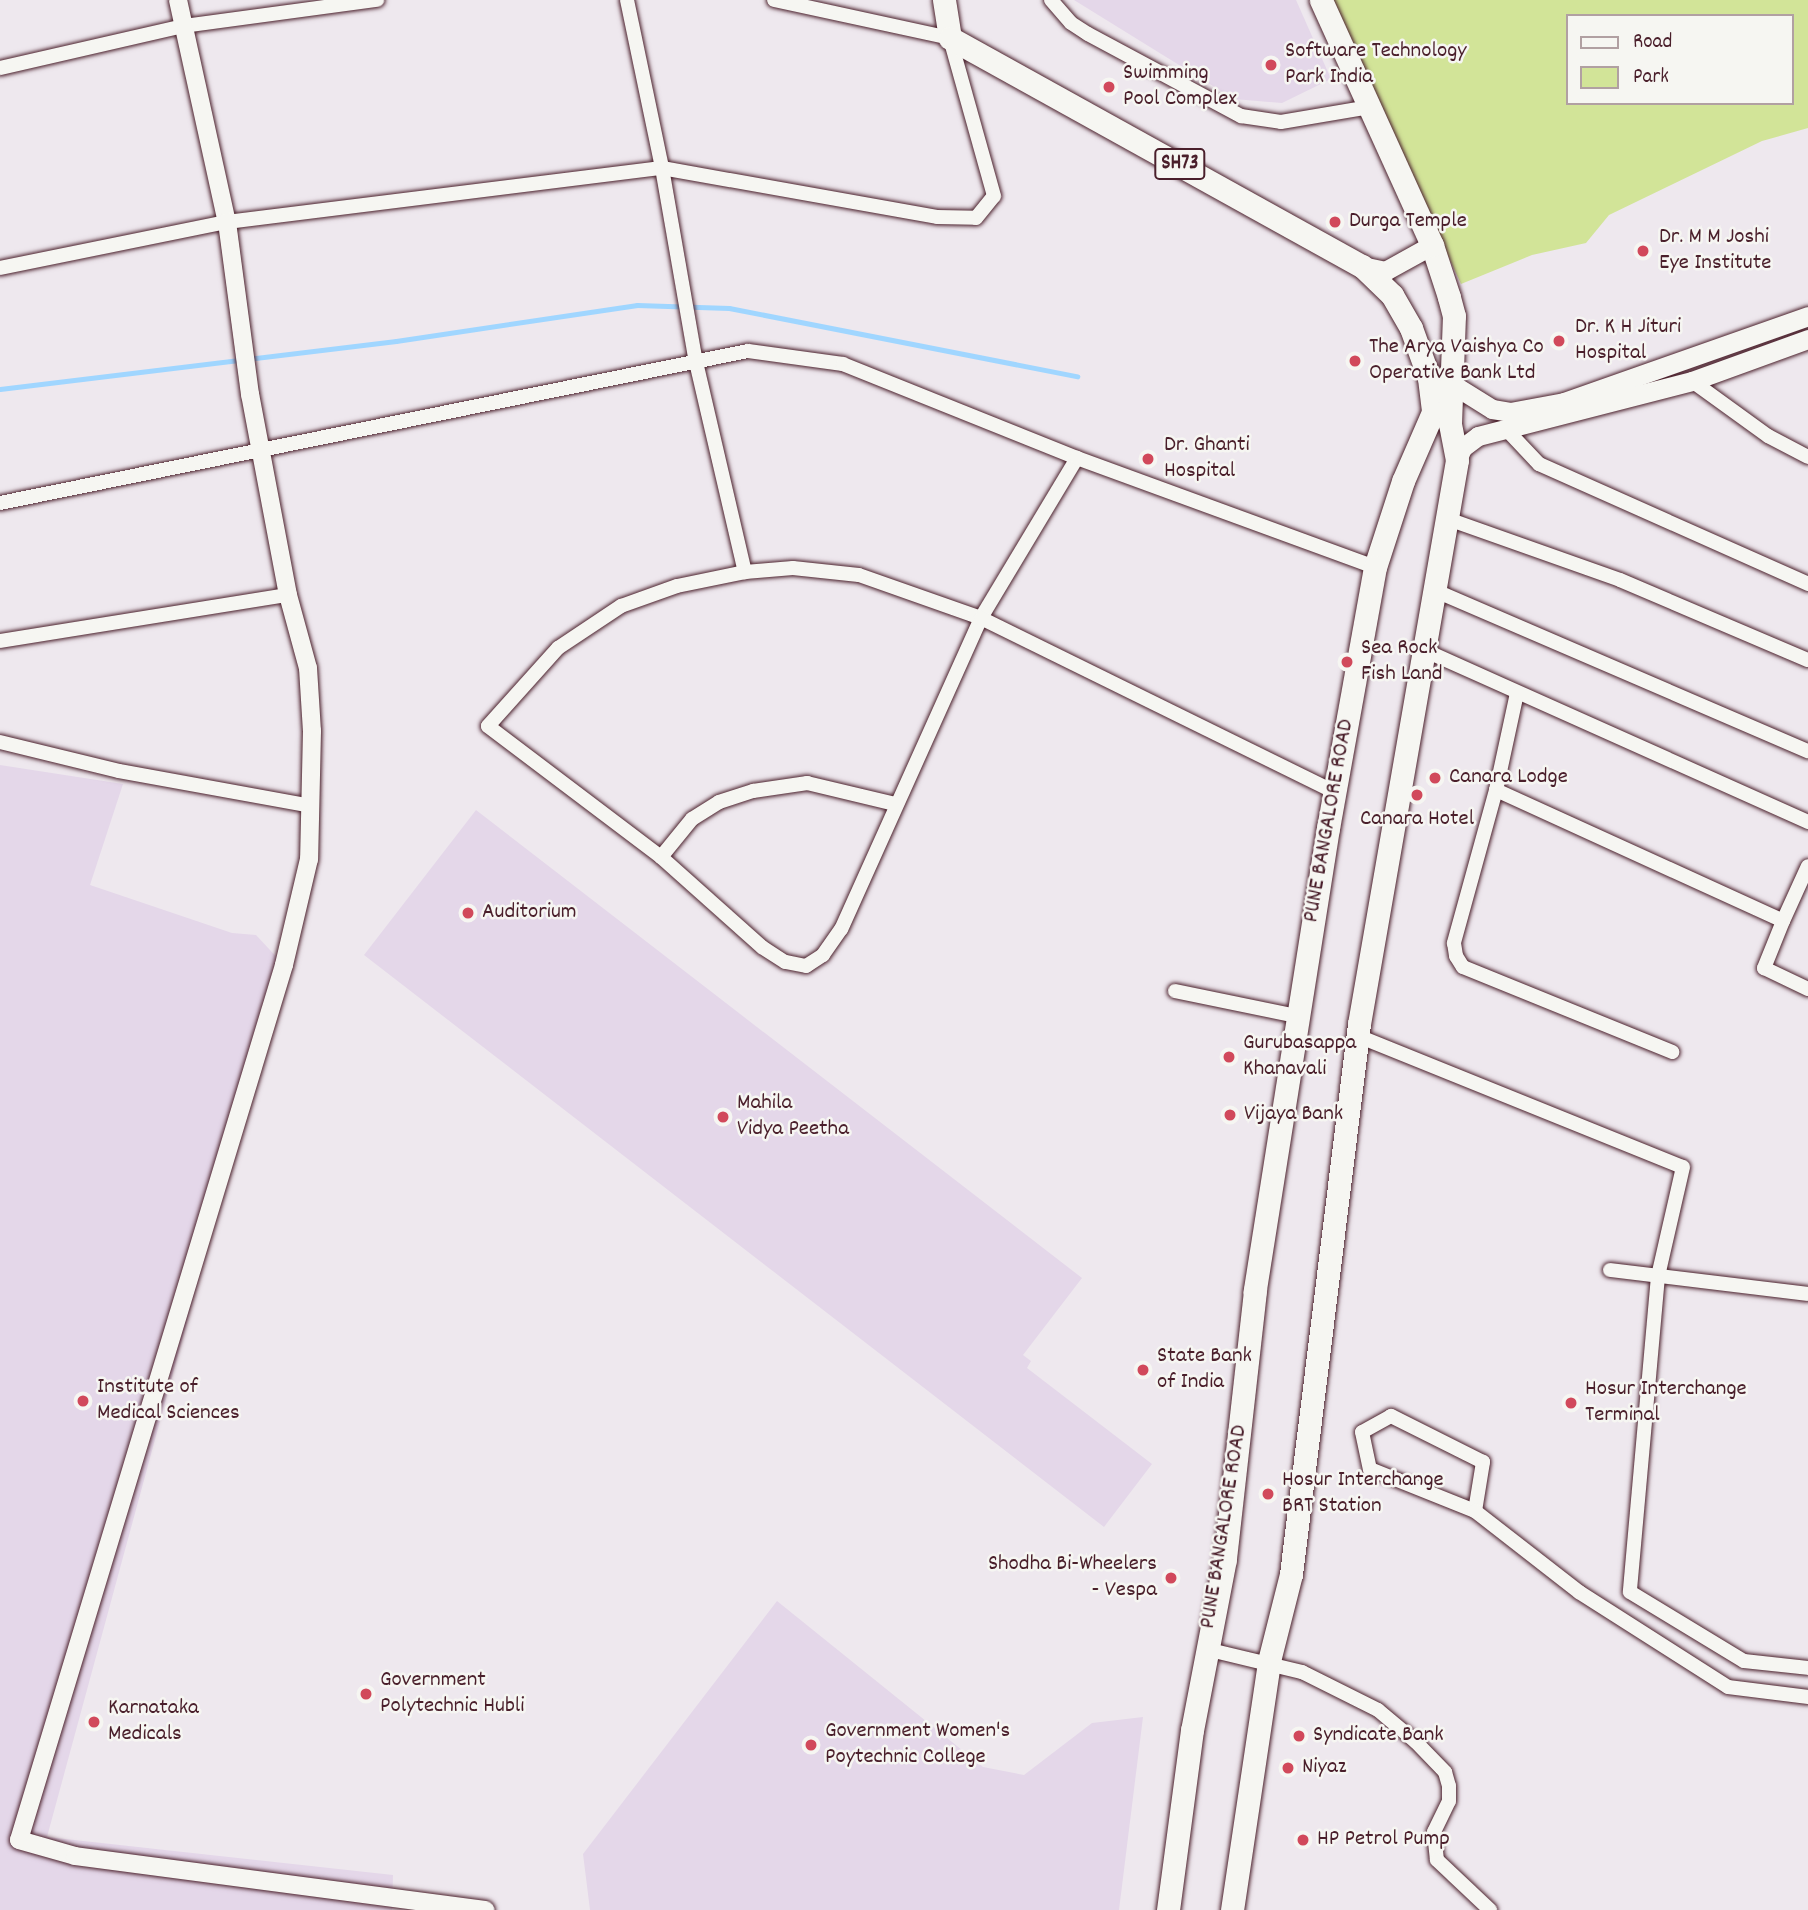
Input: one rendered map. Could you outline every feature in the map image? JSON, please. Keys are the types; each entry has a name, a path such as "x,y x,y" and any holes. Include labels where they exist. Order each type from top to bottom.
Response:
{"main road":[{"path":"944,0 950,38"},
{"name":"SH73","path":"1321,0 1432,245"},
{"name":"PUNE BANGALORE ROAD","path":"950,38 1362,265 1392,295 1411,328 1457,460 1426,651 1357,1036 1293,1563 1269,1661 1232,1910"},
{"path":"1362,265 1385,271 1432,245"},
{"name":"PUNE BANGALORE ROAD","path":"1168,1910 1206,1649 1225,1559 1255,1291 1297,1016 1375,567 1403,481 1442,418 1451,384 1454,316 1432,245"},
{"path":"1457,460 1468,441 1505,428 1525,417 1808,316"},
{"path":"1442,418 1525,417 1692,381 1808,339"},
{"path":"1451,384 1492,409 1525,417"}],"street":[{"path":"178,0 227,222 250,394 288,595 308,668 311,806 309,859 284,965 19,1840 75,1856 485,1910"},
{"path":"0,68 184,26 377,0"},
{"path":"627,0 662,168 696,362 745,572"},
{"path":"0,268 227,222 662,168 937,217 976,218 994,196 950,38 774,0"},
{"path":"1051,0 1088,34 1241,116 1281,122 1370,107"},
{"path":"0,503 748,351 843,364 1077,458 1375,567"},
{"path":"1692,381 1768,436 1808,457"},
{"path":"1505,428 1539,464 1808,584"},
{"path":"1077,458 981,618 841,929 823,955 806,965 785,962 762,947 661,857 488,726 558,648 621,606 677,586 745,572 793,568 859,575 981,618 1335,792"},
{"path":"1448,519 1620,580 1808,660"},
{"path":"1436,591 1808,751"},
{"path":"0,641 288,595"},
{"path":"1426,651 1808,822"},
{"path":"1517,693 1496,790 1454,943 1456,956 1463,967 1672,1052"},
{"path":"0,742 119,771 311,806"},
{"path":"661,857 692,819 719,802 753,791 807,783 895,804"},
{"path":"1496,790 1783,921"},
{"path":"1808,866 1763,968 1808,989"},
{"path":"1175,991 1297,1016"},
{"path":"1357,1036 1683,1167 1658,1276 1630,1592 1744,1661 1808,1668"},
{"path":"1611,1270 1808,1294"},
{"path":"1475,1511 1483,1462 1391,1416 1362,1432 1370,1469 1475,1511 1579,1592 1728,1687 1808,1696"},
{"path":"1206,1649 1269,1661 1302,1672 1378,1710 1445,1772 1449,1801 1434,1832 1437,1860 1490,1910"}],"shaded area":[{"name":"Software Technology Park India","path":"1074,0 1296,0 1331,79 1282,103 1234,99"},
{"name":"Institute of Medical Sciences","path":"0,765 123,784 90,885 232,933 256,935 284,965 47,1837 393,1875 392,1910 0,1910"},
{"name":"Mahila Vidya Peetha","path":"476,810 1082,1278 1023,1355 1031,1361 1027,1368 1152,1464 1104,1527 364,955"},
{"name":"Government Women's Poytechnic College","path":"777,1601 983,1767 1024,1775 1092,1723 1143,1717 1119,1910 590,1910 583,1854"}],"green space":[{"path":"1330,0 1808,0 1808,128 1762,141 1609,215 1586,243 1532,255 1461,284"}],"waterway":[{"path":"0,389 396,341 637,305 729,308 1077,376"}],"place":[{"name":"Software Technology Park India","path":"1271,65"},
{"name":"Swimming Pool Complex","path":"1109,87"},
{"name":"Durga Temple","path":"1335,222"},
{"name":"Dr. M M Joshi Eye Institute","path":"1643,251"},
{"name":"Dr. K H Jituri Hospital","path":"1559,341"},
{"name":"The Arya Vaishya Co Operative Bank Ltd","path":"1355,361"},
{"name":"Dr. Ghanti Hospital","path":"1148,459"},
{"name":"Sea Rock Fish Land","path":"1347,662"},
{"name":"Canara Lodge","path":"1435,778"},
{"name":"Canara Hotel","path":"1417,795"},
{"name":"Auditorium","path":"468,913"},
{"name":"Gurubasappa Khanavali","path":"1229,1057"},
{"name":"Vijaya Bank","path":"1230,1115"},
{"name":"Mahila Vidya Peetha","path":"723,1117"},
{"name":"State Bank of India","path":"1143,1370"},
{"name":"Institute of Medical Sciences","path":"83,1401"},
{"name":"Hosur Interchange Terminal","path":"1571,1403"},
{"name":"Hosur Interchange BRT Station","path":"1268,1494"},
{"name":"Shodha Bi-Wheelers - Vespa","path":"1171,1578"},
{"name":"Government Polytechnic Hubli","path":"366,1694"},
{"name":"Karnataka Medicals","path":"94,1722"},
{"name":"Syndicate Bank","path":"1299,1736"},
{"name":"Government Women's Poytechnic College","path":"811,1745"},
{"name":"Niyaz","path":"1288,1768"},
{"name":"HP Petrol Pump","path":"1303,1840"}]}
